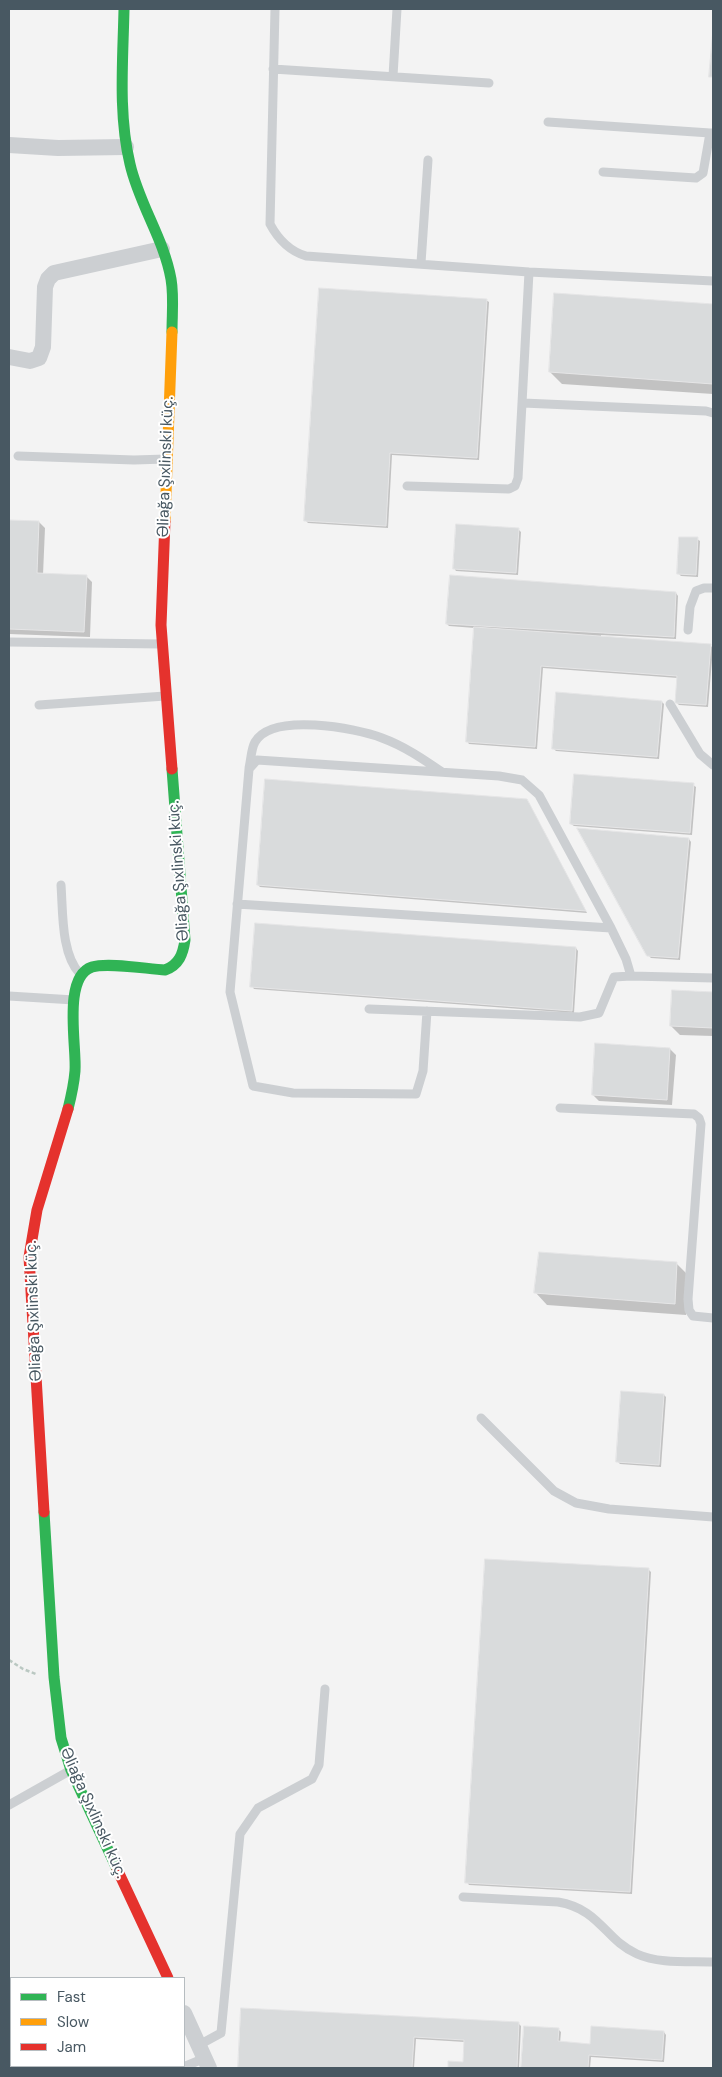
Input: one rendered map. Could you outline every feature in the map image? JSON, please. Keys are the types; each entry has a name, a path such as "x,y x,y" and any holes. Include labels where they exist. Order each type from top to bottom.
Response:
{"street":[{"name":"Əliağa Şıxlinski küç.","path":"124,9 124,121 126,147 134,178 162,249 172,281 173,295 161,644 185,940 181,960 172,968 165,970 101,965 92,966 80,974 74,1000 76,1050 71,1094 59,1142 36,1212 29,1257 54,1677 61,1738 71,1770 168,1977"},
{"path":"9,145 41,148 126,147"},
{"path":"9,357 30,362 39,358 43,347 45,287 48,279 54,273 162,249"},
{"path":"185,2015 204,2057"}],"lane":[{"path":"275,9 270,224 276,236 294,252 306,256 530,272 713,281"},
{"path":"393,76 398,9"},
{"path":"273,69 489,82"},
{"path":"548,122 712,133 703,173 696,178 602,172"},
{"path":"421,263 428,160"},
{"path":"406,486 509,489 515,486 518,478 530,272"},
{"path":"523,403 697,410 713,413"},
{"path":"18,456 166,460"},
{"path":"688,630 690,607 696,591 704,588 713,588"},
{"path":"9,642 161,644"},
{"path":"39,704 166,696"},
{"path":"670,704 700,754 713,765"},
{"path":"427,1011 423,1071 416,1094 293,1093 253,1086 230,992 249,769 255,741 262,734 288,725 344,729 381,738 406,748 442,772"},
{"path":"249,769 257,760 499,776 522,780 539,795 611,928 626,959 631,976"},
{"path":"61,885 67,952 73,967 80,974"},
{"path":"238,904 611,928"},
{"path":"369,1009 580,1016 599,1013 614,977 713,978"},
{"path":"9,996 74,1000"},
{"path":"560,1108 694,1114 699,1118 701,1124 688,1299 689,1310 693,1316 713,1318"},
{"path":"482,1418 554,1491 576,1503 609,1509 713,1517"},
{"path":"185,2066 204,2057 221,2033 240,1834 258,1808 312,1780 319,1765 325,1689"},
{"path":"9,1805 71,1770"},
{"path":"463,1898 558,1902 573,1905 586,1911 636,1954 650,1958 713,1962"}],"path":[{"path":"9,1660 29,1671 54,1677"}],"building":[{"path":"713,30 713,77 709,77"},
{"path":"319,288 487,299 477,458 390,453 386,526 304,521"},
{"path":"554,293 713,304 713,384 549,372"},
{"path":"9,520 39,521 37,573 87,575 84,632 9,629"},
{"path":"456,524 519,528 516,573 453,569"},
{"path":"679,537 698,537 696,575 677,574"},
{"path":"450,575 676,592 674,637 446,624"},
{"path":"474,627 711,644 706,705 675,703 677,676 541,666 535,747 466,742"},
{"path":"556,692 662,701 657,757 552,749"},
{"path":"574,774 694,783 690,833 570,824"},
{"path":"265,779 527,799 586,911 257,885"},
{"path":"577,828 689,838 678,958 647,956"},
{"path":"255,923 576,947 572,1011 250,987"},
{"path":"672,990 713,992 713,1028 670,1026"},
{"path":"595,1043 670,1048 667,1100 592,1095"},
{"path":"539,1252 677,1262 675,1304 534,1293"},
{"path":"621,1391 664,1394 659,1465 616,1462"},
{"path":"485,1559 649,1568 630,1892 465,1883"},
{"path":"241,2008 519,2022 517,2068 448,2068 448,2061 463,2062 464,2040 414,2037 412,2068 238,2068"},
{"path":"524,2026 559,2028 558,2041 590,2044 591,2026 664,2031 662,2060 589,2055 588,2068 521,2068"}],"traffic: fast":[{"path":"124,9 122,87 126,145 134,179 168,264 172,292 172,332"},
{"path":"68,1109 75,1071 74,998 77,984 83,973 92,967 108,965 165,970 177,962 183,950 185,940 172,769"},
{"path":"44,1512 54,1677 61,1738 71,1770 117,1869"}],"traffic: slow":[{"path":"165,521 172,332"}],"traffic: jam":[{"path":"165,521 161,625 172,769"},
{"path":"44,1512 29,1257 37,1210 68,1109"},
{"path":"117,1869 168,1977"}]}
